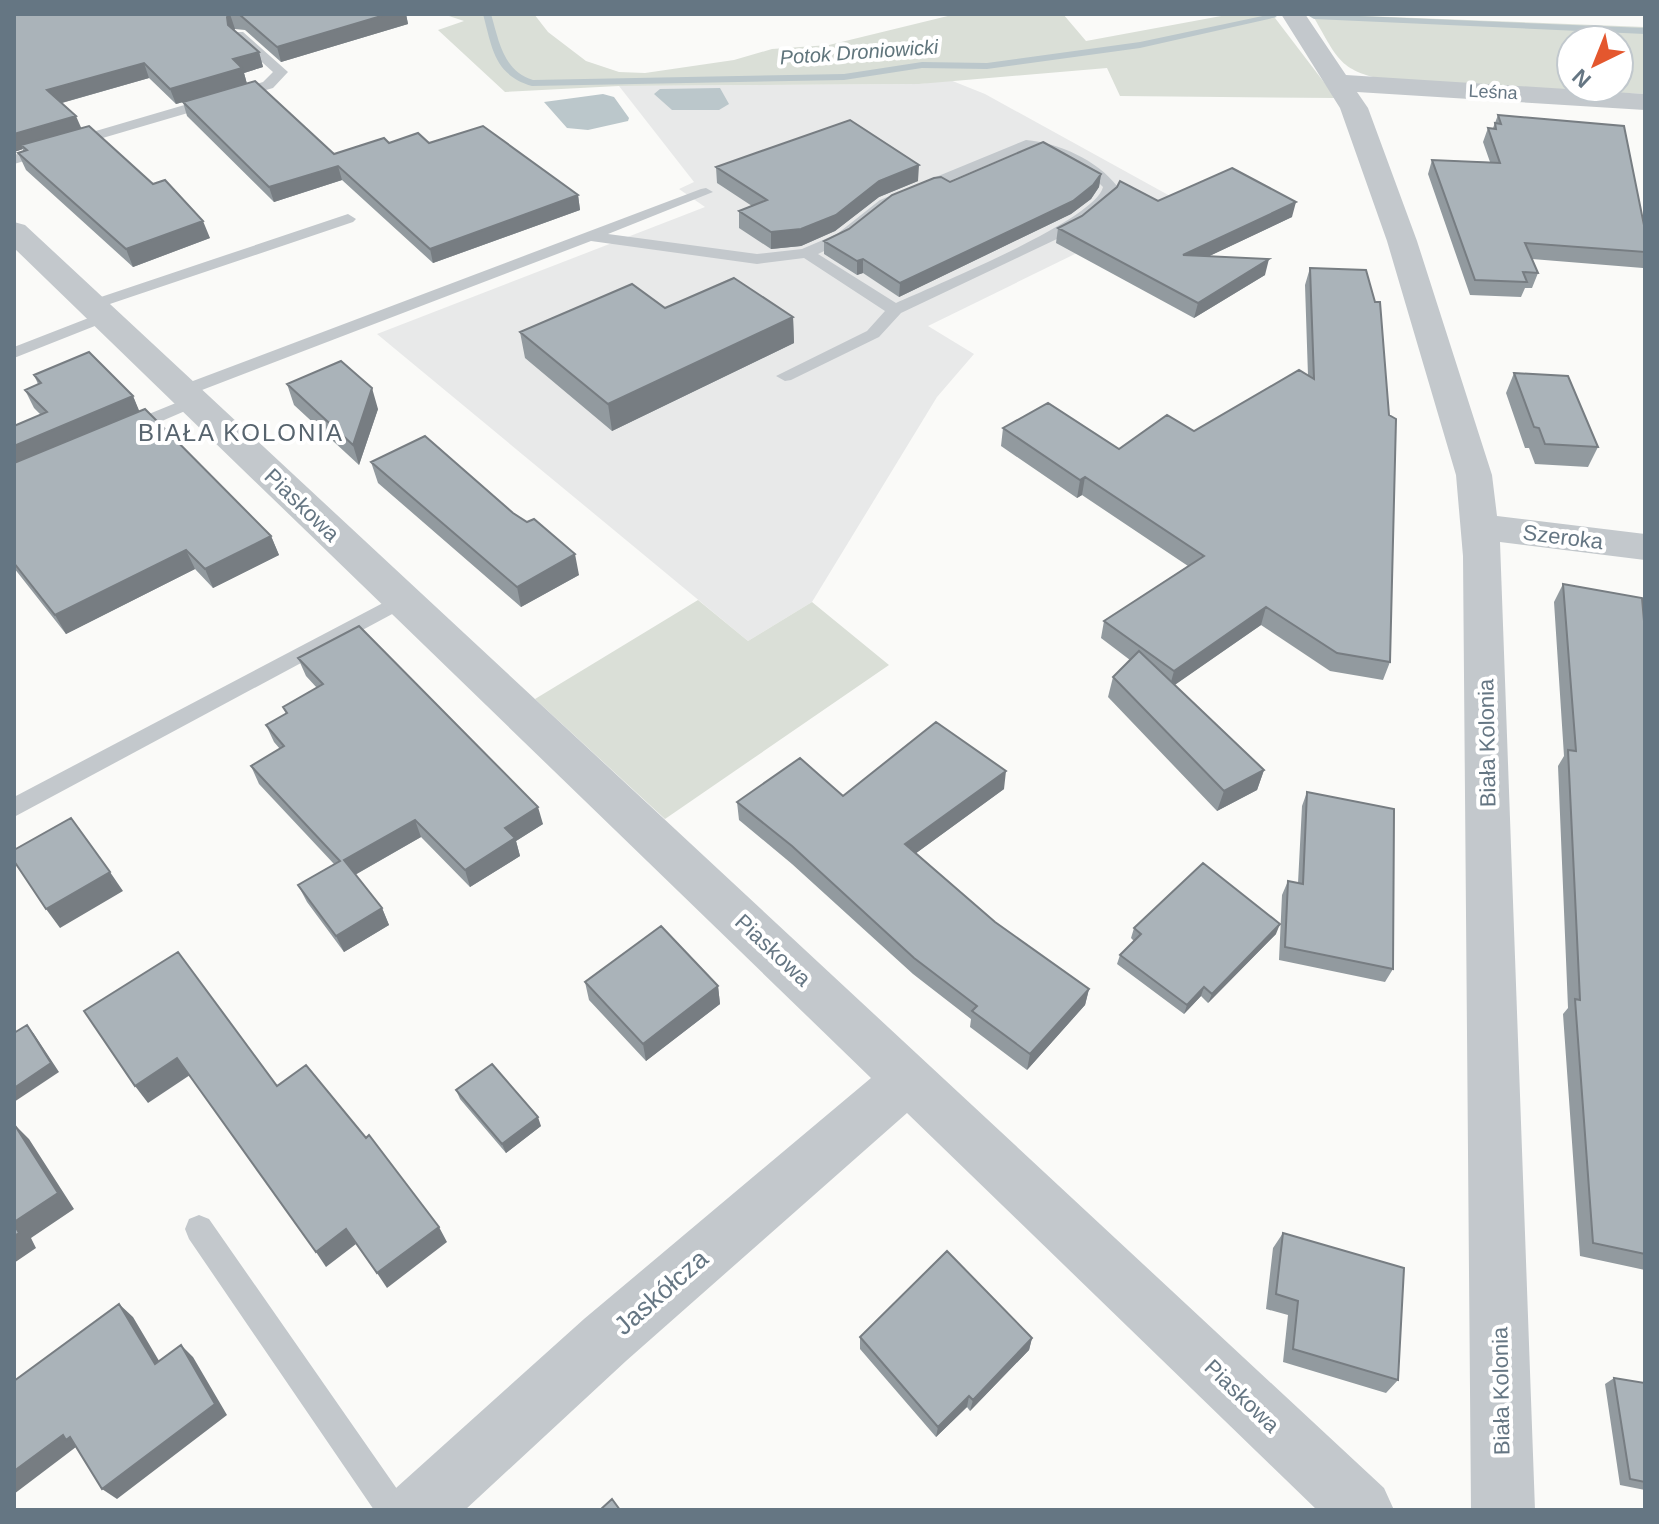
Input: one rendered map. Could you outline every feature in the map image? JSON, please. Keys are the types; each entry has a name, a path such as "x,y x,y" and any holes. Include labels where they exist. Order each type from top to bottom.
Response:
{"street":[{"name":"Biała Kolonia","path":"1293,14 1354,108 1402,241 1474,475 1481,527 1503,1510"},
{"name":"Leśna","path":"1340,83 1645,102"},
{"name":"Piaskowa","path":"14,231 1362,1510"},
{"name":"Szeroka","path":"1481,527 1645,547"},
{"name":"Jaskółcza","path":"418,1510 605,1340 909,1079"}],"lane":[{"path":"14,160 268,85 281,72 239,35"},
{"path":"594,237 757,259 807,253 850,232 867,214 885,203 1018,145 1049,147 1103,178 1110,186 1111,192 1104,201 1073,226 895,310 873,334 785,376"},
{"path":"110,437 188,396 706,192"},
{"path":"14,353 98,311 348,219"},
{"path":"807,253 895,310"},
{"path":"14,808 402,600"},
{"path":"199,1229 393,1510"}],"shaded area":[{"path":"443,14 534,14 548,32 586,61 619,72 645,73 734,60 772,49 829,45 956,14 1063,14 1086,41 1232,14 1272,14 1336,98 1120,96 1107,68 919,84 619,86 505,92 438,30 464,21"},
{"path":"1312,14 1568,24 1555,24 1555,90 1399,83 1364,74 1336,55"},
{"path":"1635,27 1645,27 1645,94 1635,94"},
{"path":"950,80 985,94 1181,202 928,326 974,354 937,397 812,602 748,641 377,334 705,207 679,189 694,182 619,86 919,84"},
{"path":"720,88 729,104 719,110 672,110 654,94 660,89"},
{"path":"603,94 614,97 628,121 588,130 567,128 544,102"},
{"path":"698,600 748,641 812,602 889,665 665,819 535,699"}],"building":[{"path":"14,14 230,14 227,17 228,25 259,52 233,59 242,68 170,89 144,63 47,90 76,116 14,134"},
{"path":"232,14 388,14 277,47 240,15"},
{"path":"255,81 334,154 384,138 389,143 418,133 429,143 483,126 578,195 430,249 338,166 269,187 183,102"},
{"path":"1498,115 1624,126 1645,230 1645,252 1525,243 1538,273 1523,272 1527,282 1475,280 1432,160 1500,163 1488,128 1496,129 1495,123 1501,124"},
{"path":"850,120 919,165 879,181 836,215 801,229 771,232 739,211 767,200 716,167"},
{"path":"89,126 153,184 165,180 203,221 126,249 18,153 27,150 21,145"},
{"path":"1043,142 1101,174 1073,201 900,283 863,259 857,261 824,241 849,229 892,195 934,178 941,177 950,182"},
{"path":"1232,168 1296,202 1183,255 1269,259 1198,303 1058,228 1082,216 1120,181 1158,201"},
{"path":"1310,268 1366,270 1375,302 1380,302 1389,415 1396,419 1390,662 1337,653 1266,607 1174,671 1104,621 1204,556 1085,477 1080,480 1003,428 1048,403 1119,449 1167,415 1194,431 1299,370 1314,379"},
{"path":"734,278 793,317 608,404 520,332 632,284 665,308"},
{"path":"89,352 133,396 14,446 14,426 47,412 25,390 41,383 34,375"},
{"path":"341,361 372,388 353,445 287,384"},
{"path":"1514,373 1568,376 1598,447 1545,444 1539,428 1534,427"},
{"path":"145,409 271,536 205,569 186,550 55,615 14,563 14,463"},
{"path":"425,436 513,513 527,522 534,519 575,554 517,587 371,462"},
{"path":"1563,584 1642,598 1645,622 1645,1254 1593,1243 1575,999 1580,1000 1568,750 1576,751"},
{"path":"359,626 538,807 505,828 515,838 465,870 415,820 344,860 382,908 336,936 298,885 340,861 251,766 284,746 266,725 287,713 283,707 323,684 298,658"},
{"path":"1139,651 1264,770 1224,791 1113,677"},
{"path":"936,722 1006,771 905,844 995,922 1089,989 1030,1054 972,1011 977,1006 914,958 792,846 737,802 800,758 843,796"},
{"path":"1307,792 1394,809 1393,969 1285,947 1288,881 1303,884"},
{"path":"71,818 110,872 46,909 14,861 14,850"},
{"path":"1203,863 1280,924 1212,994 1204,987 1187,1005 1120,955 1141,934 1134,928"},
{"path":"661,926 718,986 643,1044 585,982"},
{"path":"178,952 277,1086 306,1065 366,1138 369,1135 439,1227 377,1273 346,1229 316,1252 177,1058 135,1086 84,1011"},
{"path":"27,1025 51,1063 14,1088 14,1033"},
{"path":"492,1064 538,1117 502,1144 456,1090"},
{"path":"14,1124 58,1193 14,1222"},
{"path":"1283,1233 1404,1268 1398,1380 1293,1349 1298,1301 1276,1294"},
{"path":"947,1251 1032,1338 973,1400 969,1396 938,1427 860,1337"},
{"path":"119,1304 155,1364 181,1345 215,1404 102,1489 70,1437 66,1440 63,1435 14,1471 14,1381"},
{"path":"1614,1378 1645,1383 1645,1482 1630,1479"},
{"path":"612,1499 620,1510 600,1510"}],"waterway":[{"name":"Potok Droniowicki","path":"487,14 505,66 521,80 532,83 844,77 922,65 987,66 1140,45 1272,17"},
{"name":"Potok Droniowicki","path":"1314,16 1645,31"}],"district":[{"name":"BIAŁA KOLONIA","path":"241,432"}]}
